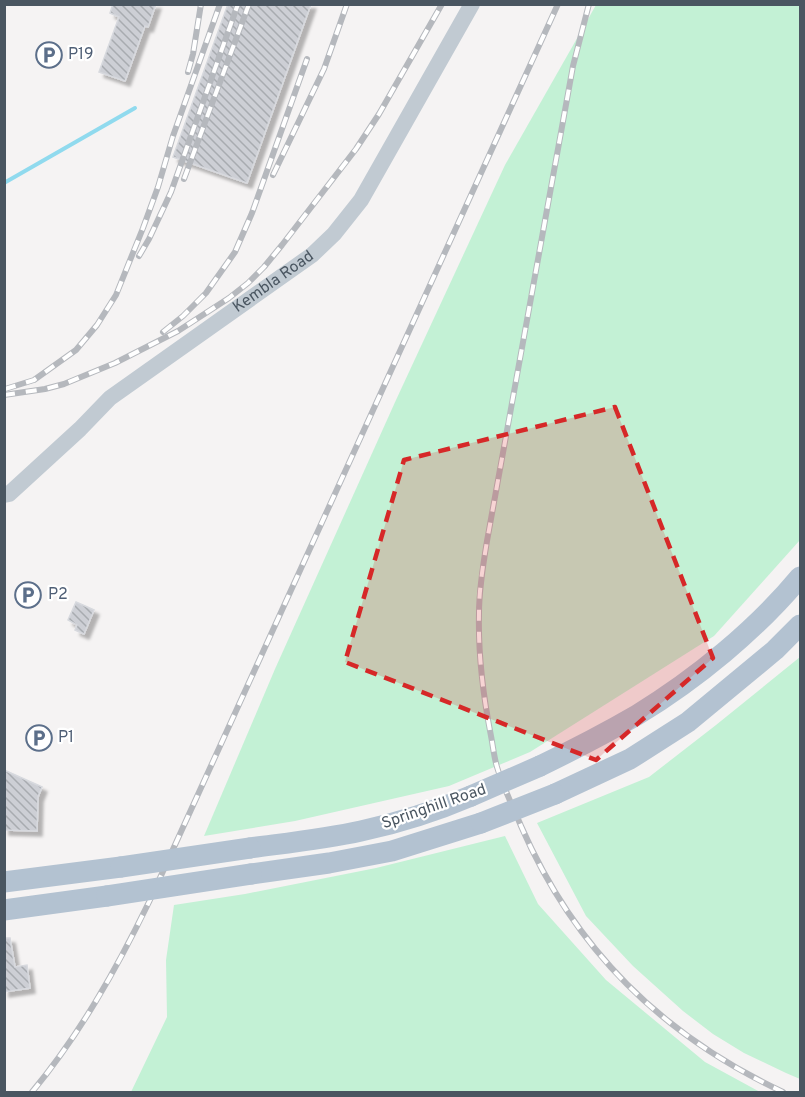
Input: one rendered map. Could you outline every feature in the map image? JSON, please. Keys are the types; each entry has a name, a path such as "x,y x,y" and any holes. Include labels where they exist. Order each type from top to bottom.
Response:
{"main road":[{"name":"Springhill Road","path":"4,882 359,832 451,804 540,766 590,741 676,690 761,620 801,577"},
{"name":"Springhill Road","path":"4,910 329,863 392,851 480,823 555,794 630,759 688,722 775,650 801,625"},
{"path":"775,650 801,630"}],"street":[{"name":"Kembla Road","path":"4,495 9,494 80,429 110,398 312,255 334,234 361,200 472,4"}],"highlighted area":[{"path":"615,407 713,658 596,760 345,662 404,460"}],"green space":[{"path":"596,5 800,5 800,540 714,636 530,752 449,786 295,821 204,836 275,669 505,165"},
{"path":"800,657 800,1079 744,1053 713,1034 683,1011 633,966 586,916 537,823 649,777"},
{"path":"505,836 538,904 606,980 705,1062 760,1092 131,1092 167,1017 166,960 174,905 245,894 376,868"}],"building":[{"path":"113,4 156,4 148,27 145,26 125,81 99,72 119,17 110,13"},
{"path":"228,4 311,4 247,183 173,157"},
{"path":"76,602 94,610 84,634 75,630 77,625 68,620"},
{"path":"4,770 42,787 38,797 37,831 4,830"},
{"path":"4,938 10,938 15,967 27,965 30,988 4,992"}],"waterway":[{"path":"4,183 135,108"}],"railway":[{"path":"188,72 201,4"},
{"path":"5,389 34,380 76,350 97,325 116,295 158,187 173,136 220,4"},
{"path":"139,256 171,192 238,4"},
{"path":"184,179 249,4"},
{"path":"273,175 324,69 347,4"},
{"path":"4,395 64,384 115,363 178,331 248,283 282,245 356,149 379,114 442,4"},
{"path":"32,1092 66,1047 96,1001 149,902 558,4"},
{"path":"589,4 573,66 482,577 479,613 480,659 494,755 505,789 543,871 568,912 596,950 627,984 661,1015 699,1044 739,1069 783,1092"},
{"path":"163,332 206,293 235,252 252,213 307,59"}],"place":[{"name":"P19","path":"49,55"},
{"name":"P2","path":"28,595"},
{"name":"P1","path":"39,738"}]}
